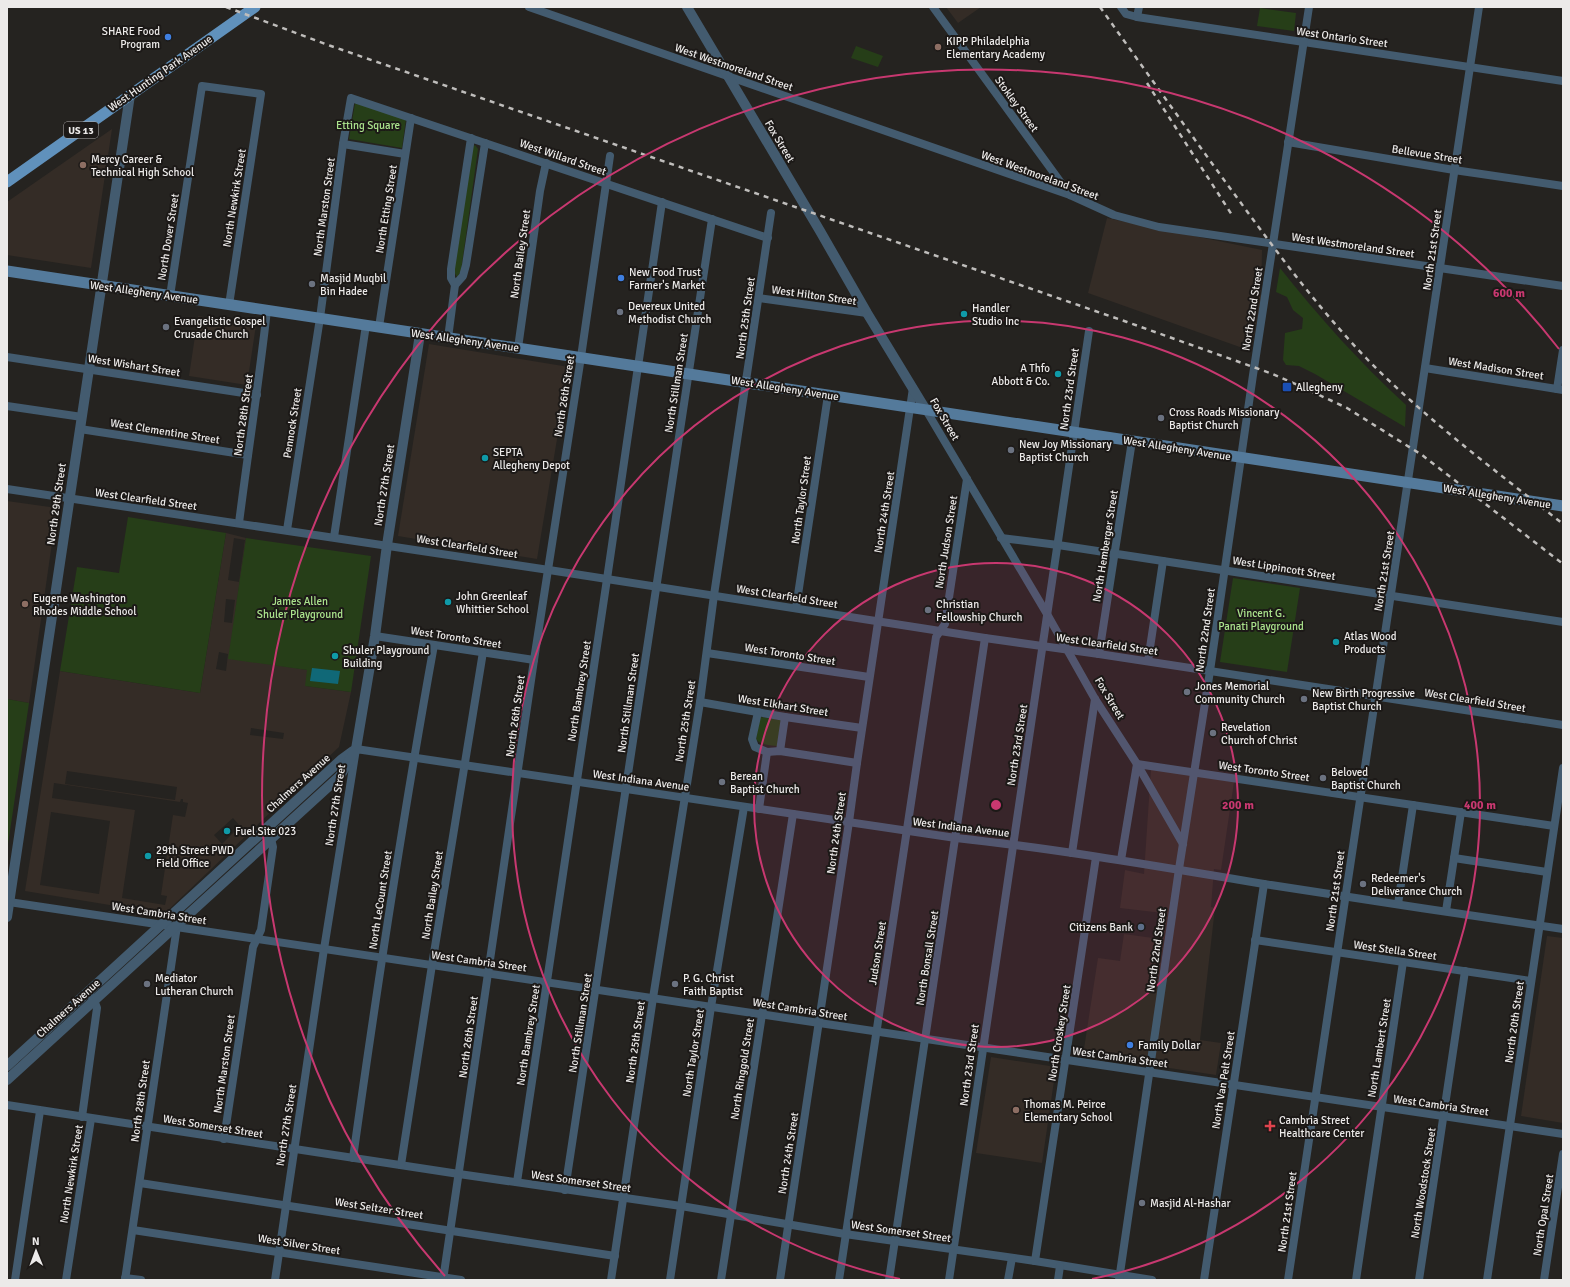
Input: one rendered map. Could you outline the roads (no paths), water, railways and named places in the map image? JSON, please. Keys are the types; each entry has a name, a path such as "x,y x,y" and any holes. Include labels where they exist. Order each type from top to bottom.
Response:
{"main road":[{"name":"West Hunting Park Avenue","path":"7,182 255,7"},
{"name":"West Allegheny Avenue","path":"7,271 1563,506"}],"street":[{"name":"West Westmoreland Street","path":"529,7 1070,195 1114,215 1160,227 1563,286"},
{"name":"Fox Street","path":"687,7 867,313 1047,614 1095,699 1137,764 1183,844"},
{"name":"Stokley Street","path":"933,7 1070,195"},
{"name":"West Ontario Street","path":"1121,7 1126,14 1137,17 1563,81"},
{"path":"1137,17 1139,7"},
{"name":"North 22nd Street","path":"1119,1278 1309,7"},
{"name":"North 21st Street","path":"1288,1280 1479,7"},
{"name":"North Dover Street","path":"170,296 202,86 261,94"},
{"name":"North Newkirk Street","path":"229,305 261,94"},
{"name":"North 29th Street","path":"7,917 130,95"},
{"name":"West Willard Street","path":"351,98 768,238"},
{"name":"North Marston Street","path":"320,318 343,144 351,98"},
{"name":"North Etting Street","path":"379,327 411,118"},
{"path":"448,338 455,285 451,278 451,269 471,138"},
{"name":"Bellevue Street","path":"1288,142 1454,170 1563,186"},
{"path":"455,285 464,276 485,143"},
{"path":"343,144 405,154"},
{"name":"North 26th Street","path":"443,1279 610,156"},
{"name":"North Bailey Street","path":"518,348 539,199 546,163"},
{"name":"North Bambrey Street","path":"517,1182 662,202"},
{"name":"North 25th Street","path":"611,1280 653,998 700,702 714,595 747,383 771,213"},
{"name":"North Stillman Street","path":"565,1190 712,219"},
{"name":"West Hilton Street","path":"759,298 867,313"},
{"name":"North 28th Street","path":"239,523 267,310"},
{"name":"Pennock Street","path":"287,530 320,318"},
{"path":"334,537 366,325"},
{"name":"North 23rd Street","path":"949,1280 1089,331"},
{"name":"North 27th Street","path":"275,1280 324,949 375,636 387,545 420,334"},
{"path":"1560,389 1563,350"},
{"name":"West Wishart Street","path":"7,357 257,395"},
{"name":"West Madison Street","path":"1425,368 1560,389"},
{"name":"North 24th Street","path":"780,1280 913,388"},
{"name":"North Taylor Street","path":"796,608 828,395"},
{"path":"7,406 82,418"},
{"name":"West Clementine Street","path":"80,429 248,455"},
{"name":"North Hemberger Street","path":"1099,654 1132,441"},
{"name":"North Judson Street","path":"940,631 945,624 967,479"},
{"name":"West Clearfield Street","path":"7,489 387,545 985,638 1148,661 1563,725"},
{"name":"West Lippincott Street","path":"1001,538 1058,545 1563,622"},
{"path":"1148,661 1164,561"},
{"name":"Judson Street","path":"839,1280 936,637 940,631"},
{"name":"West Toronto Street","path":"375,636 534,660"},
{"name":"North Bonsall Street","path":"889,1280 985,638"},
{"name":"North LeCount Street","path":"352,1158 414,757 434,645"},
{"name":"North Bailey Street","path":"402,1165 432,965 483,652"},
{"name":"West Toronto Street","path":"707,653 869,677"},
{"path":"1072,853 1095,699"},
{"name":"West Elkhart Street","path":"700,702 785,717 862,728"},
{"path":"758,712 752,739 755,748 767,752 780,751 857,763"},
{"path":"780,751 785,717"},
{"name":"West Indiana Avenue","path":"356,749 907,831 1013,844 1121,860 1264,884 1563,928"},
{"name":"Chalmers Avenue","path":"7,1066 342,759 356,749"},
{"name":"Chalmers Avenue","path":"7,1080 340,776 356,749"},
{"path":"759,809 767,752"},
{"path":"1121,860 1137,764"},
{"name":"West Toronto Street","path":"1137,764 1554,826"},
{"name":"North 20th Street","path":"1487,1280 1563,768"},
{"path":"1398,904 1413,805"},
{"name":"North Taylor Street","path":"670,1280 711,1007 744,807"},
{"path":"1446,911 1461,812"},
{"name":"North Ringgold Street","path":"721,1280 793,814"},
{"path":"263,831 271,839"},
{"name":"North Marston Street","path":"224,1139 253,947 261,930 273,847 271,839"},
{"name":"North Croskey Street","path":"1034,1261 1096,857"},
{"path":"1454,858 1547,872"},
{"name":"North Van Pelt Street","path":"1204,1280 1264,884"},
{"name":"West Cambria Street","path":"9,902 1563,1134"},
{"name":"North 28th Street","path":"125,1279 177,926"},
{"name":"West Stella Street","path":"1255,940 1531,981"},
{"name":"North Lambert Street","path":"1356,1280 1403,962"},
{"name":"North Woodstock Street","path":"1419,1280 1466,971"},
{"path":"87,992 94,1000"},
{"name":"North Newkirk Street","path":"82,1117 97,1008 94,1000"},
{"name":"West Somerset Street","path":"7,1105 294,1150 681,1206 846,1234 1034,1261 1119,1278 1152,1280"},
{"path":"15,1280 40,1111"},
{"name":"North Newkirk Street","path":"66,1280 91,1119"},
{"name":"North Opal Street","path":"1544,1280 1563,1154"},
{"name":"West Seltzer Street","path":"140,1183 615,1256"},
{"name":"West Silver Street","path":"133,1230 443,1279 461,1280"},
{"path":"1008,1280 1012,1258"},
{"path":"1058,1280 1060,1266"},
{"path":"125,1279 142,1280"}],"water":[{"path":"312,668 340,671 338,684 310,681"}],"railway":[{"path":"226,7 331,46 1270,373 1347,408 1422,455 1563,564"},
{"path":"1100,7 1260,229 1311,296 1329,317 1367,359 1414,403 1487,465 1563,524"},
{"path":"1147,83 1232,215"}],"place":[{"name":"SHARE Food Program","path":"168,37"},
{"name":"KIPP Philadelphia Elementary Academy","path":"938,47"},
{"name":"Mercy Career & Technical High School","path":"83,165"},
{"name":"New Food Trust Farmer's Market","path":"621,278"},
{"name":"Masjid Muqbil Bin Hadee","path":"312,284"},
{"name":"Devereux United Methodist Church","path":"620,312"},
{"name":"Handler Studio Inc","path":"964,314"},
{"name":"Evangelistic Gospel Crusade Church","path":"166,327"},
{"name":"A Thfo Abbott & Co.","path":"1058,374"},
{"name":"Allegheny","path":"1287,387"},
{"name":"Cross Roads Missionary Baptist Church","path":"1161,418"},
{"name":"New Joy Missionary Baptist Church","path":"1011,450"},
{"name":"SEPTA Allegheny Depot","path":"485,458"},
{"name":"John Greenleaf Whittier School","path":"448,602"},
{"name":"Eugene Washington Rhodes Middle School","path":"25,604"},
{"name":"Christian Fellowship Church","path":"928,610"},
{"name":"Atlas Wood Products","path":"1336,642"},
{"name":"Shuler Playground Building","path":"335,656"},
{"name":"Jones Memorial Community Church","path":"1187,692"},
{"name":"New Birth Progressive Baptist Church","path":"1304,699"},
{"name":"Revelation Church of Christ","path":"1213,733"},
{"name":"Beloved Baptist Church","path":"1323,778"},
{"name":"Berean Baptist Church","path":"722,782"},
{"name":"Fuel Site 023","path":"227,831"},
{"name":"29th Street PWD Field Office","path":"148,856"},
{"name":"Redeemer's Deliverance Church","path":"1363,884"},
{"name":"Citizens Bank","path":"1141,927"},
{"name":"Mediator Lutheran Church","path":"147,984"},
{"name":"P. G. Christ Faith Baptist","path":"675,984"},
{"name":"Family Dollar","path":"1130,1045"},
{"name":"Thomas M. Peirce Elementary School","path":"1016,1110"},
{"name":"Cambria Street Healthcare Center","path":"1270,1126"},
{"name":"Masjid Al-Hashar","path":"1142,1203"}],"park label":[{"name":"Etting Square","path":"368,125"},
{"name":"James Allen Shuler Playground","path":"300,607"},
{"name":"Vincent G. Panati Playground","path":"1261,619"}]}
